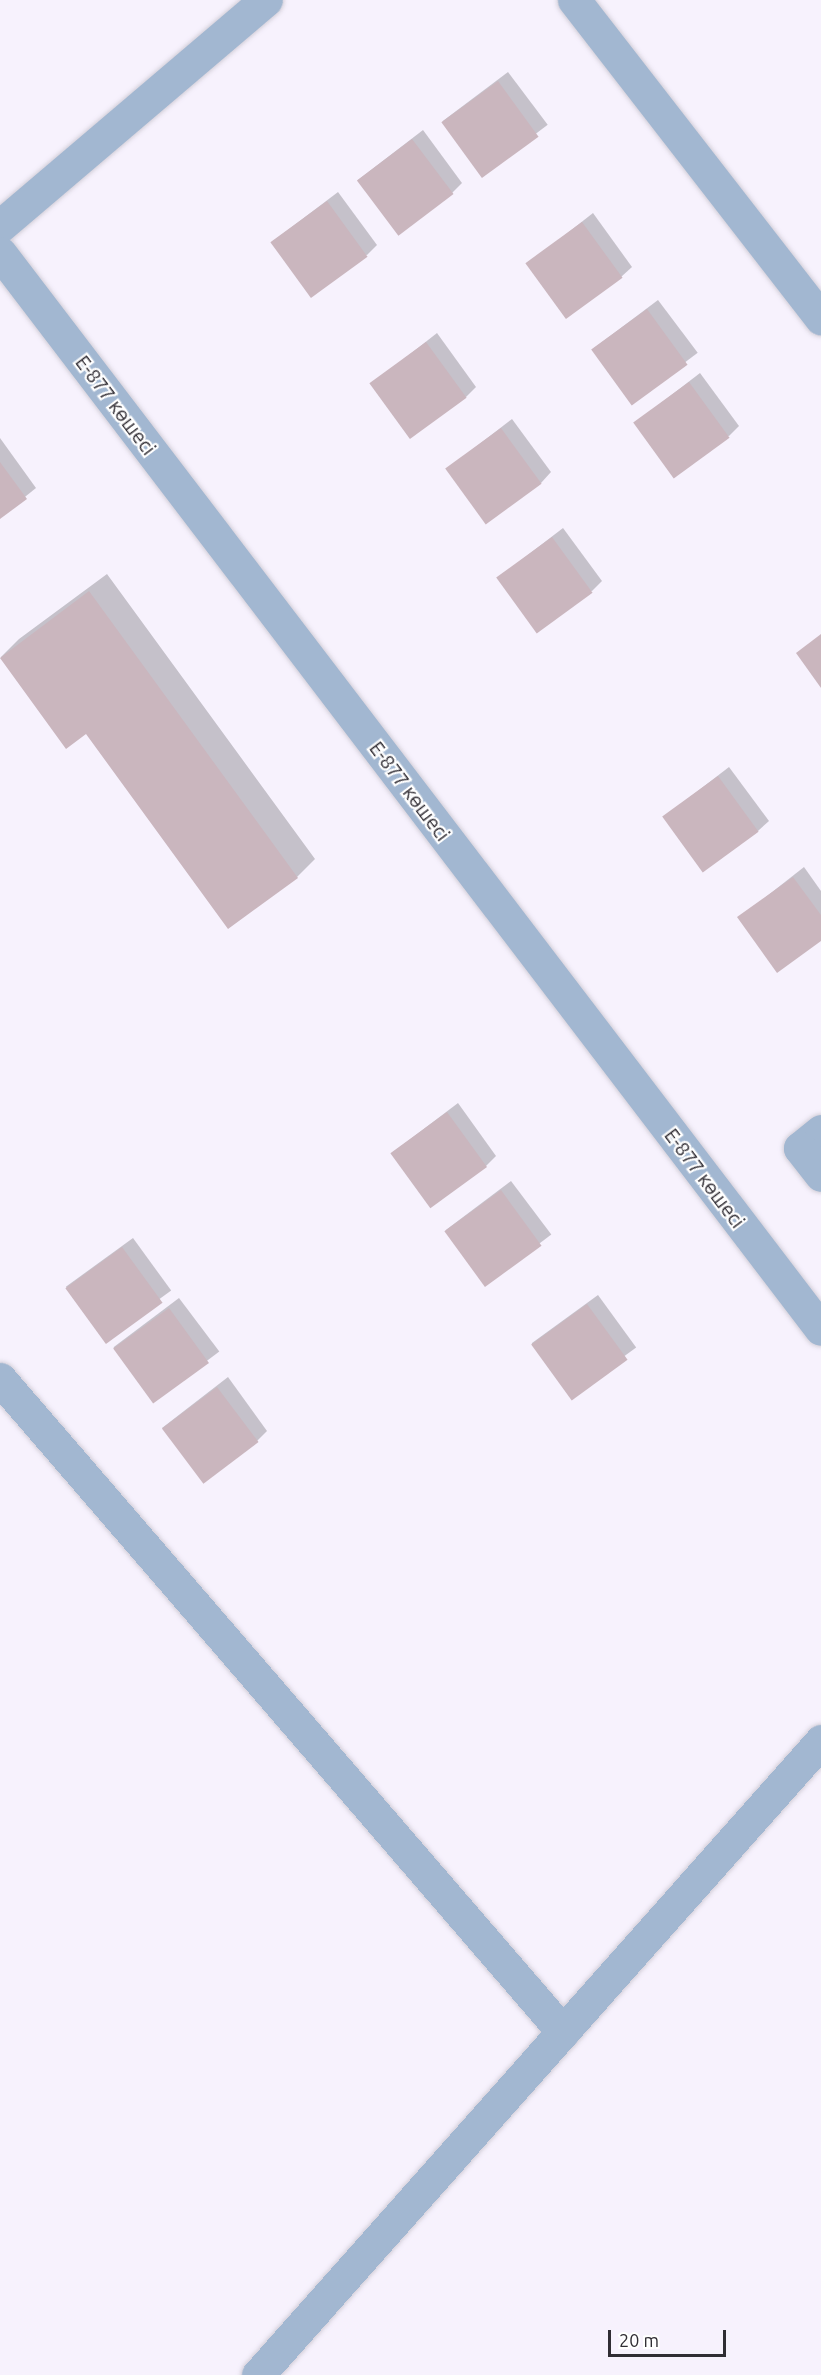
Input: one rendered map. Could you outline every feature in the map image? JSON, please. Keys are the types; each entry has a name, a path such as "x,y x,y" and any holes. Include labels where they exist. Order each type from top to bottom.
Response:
{"street":[{"path":"0,226 266,0"},
{"path":"574,0 821,319"},
{"name":"Е-877 көшесі","path":"0,253 821,1329"},
{"path":"821,1131 800,1148 821,1175"},
{"path":"0,1379 562,2032"},
{"path":"258,2375 821,1741"}],"building":[{"path":"498,81 539,137 482,178 441,122"},
{"path":"412,139 454,194 398,236 357,181"},
{"path":"327,201 368,257 311,298 270,242"},
{"path":"582,222 623,278 566,319 525,263"},
{"path":"647,309 688,365 632,405 591,350"},
{"path":"426,342 467,398 410,439 369,383"},
{"path":"689,382 730,438 674,478 633,423"},
{"path":"501,428 542,484 486,524 445,469"},
{"path":"0,462 27,499 0,519"},
{"path":"552,537 593,593 537,633 496,578"},
{"path":"89,591 298,878 228,929 86,734 66,749 0,658"},
{"path":"821,634 821,688 796,653"},
{"path":"718,776 759,832 703,872 662,817"},
{"path":"793,877 821,915 821,941 777,973 737,917"},
{"path":"447,1112 487,1167 430,1208 390,1153"},
{"path":"501,1190 542,1246 485,1287 444,1231"},
{"path":"122,1247 163,1303 106,1344 65,1288"},
{"path":"587,1304 628,1360 572,1400 531,1345"},
{"path":"169,1308 209,1363 153,1404 113,1349"},
{"path":"217,1387 259,1442 203,1484 162,1429"}]}
